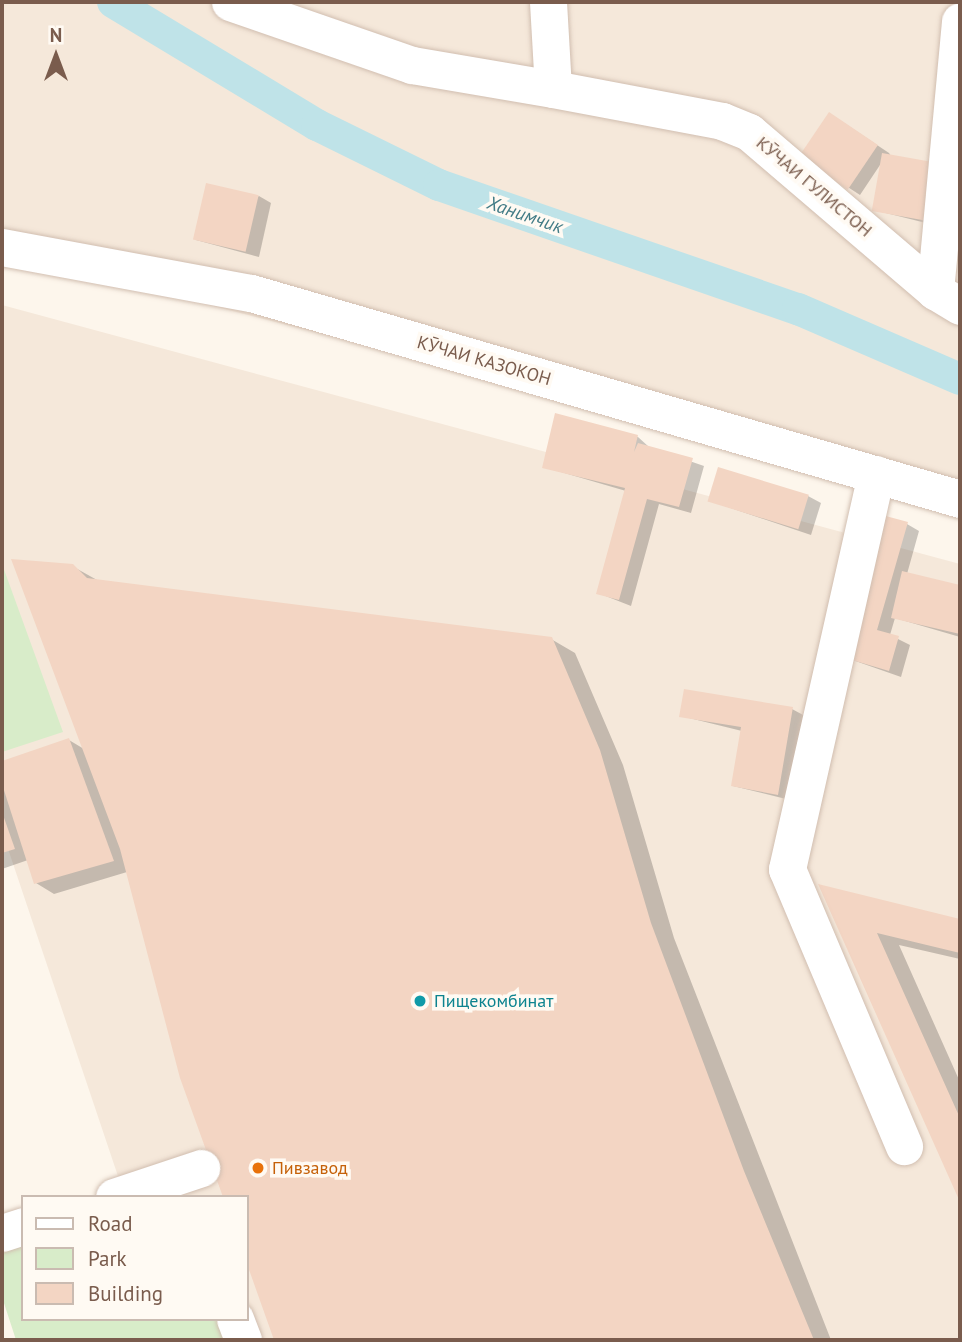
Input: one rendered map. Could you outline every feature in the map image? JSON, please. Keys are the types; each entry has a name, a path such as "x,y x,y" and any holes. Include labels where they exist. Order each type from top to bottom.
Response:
{"street":[{"name":"КӮЧАИ ГУЛИСТОН","path":"230,2 412,65 722,121 749,132 947,299"},
{"path":"548,2 553,89"},
{"name":"КӮЧАИ ГУЛИСТОН","path":"947,299 960,21"},
{"name":"КӮЧАИ КАЗОКОН","path":"2,247 251,293 960,499"},
{"path":"876,474 787,869 904,1146"},
{"path":"123,1195 193,1180"},
{"path":"2,1233 21,1227"},
{"path":"236,1321 243,1340"}],"shaded area":[{"path":"2,2 960,2 960,497 2,252"},
{"path":"2,305 960,564 960,1340 173,1340 248,1321 248,1195 124,1195 2,831"}],"green space":[{"path":"2,564 63,732 2,752"},
{"path":"21,1247 21,1321 218,1321 225,1340 16,1340 2,1297 2,1253"}],"building":[{"path":"829,112 878,145 848,190 799,157"},
{"path":"882,153 935,162 925,220 872,211"},
{"path":"206,183 259,195 246,252 193,240"},
{"path":"555,413 638,435 634,452 638,443 693,458 679,507 647,499 619,600 596,594 625,488 542,468"},
{"path":"718,467 809,495 798,529 707,501"},
{"path":"882,515 908,522 877,630 899,636 889,671 842,657"},
{"name":"Пищекомбинат","path":"11,559 73,564 87,578 552,637 600,750 651,923 744,1171 814,1340 274,1340 248,1267 248,1195 222,1195 180,1078 120,849"},
{"path":"902,571 960,585 960,634 891,618"},
{"path":"684,689 793,707 778,795 731,786 741,727 679,717"},
{"path":"69,738 114,861 34,884 2,784 2,761"},
{"path":"2,812 15,849 2,853"},
{"path":"818,884 960,919 960,953 877,933 960,1118 960,1202"}],"waterway":[{"name":"Ханимчик","path":"113,2 317,125 439,185 798,309 960,379"}],"place":[{"name":"Пищекомбинат","path":"420,1001"},
{"name":"Пивзавод","path":"258,1168"}]}
